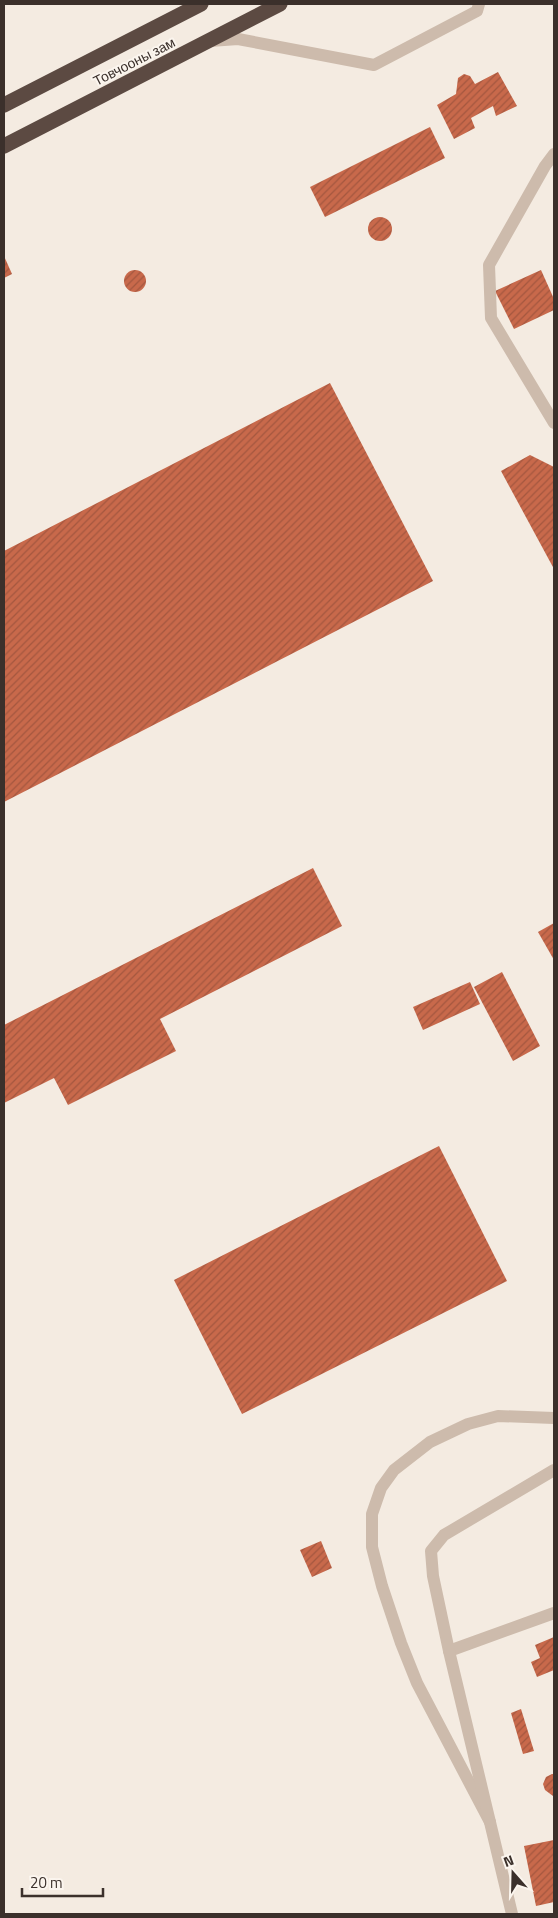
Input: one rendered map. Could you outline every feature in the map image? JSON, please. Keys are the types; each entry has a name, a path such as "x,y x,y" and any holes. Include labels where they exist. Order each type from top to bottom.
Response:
{"highway":[{"name":"Товчооны зам","path":"4,105 201,4"},
{"name":"Товчооны зам","path":"4,146 280,4"}],"lane":[{"path":"208,42 238,39 374,65 477,11 479,4"},
{"path":"554,154 545,166 489,265 491,318 554,423"},
{"path":"490,1822 417,1683 401,1643 382,1586 372,1547 372,1514 381,1488 394,1470 430,1442 468,1424 498,1416 554,1418"},
{"path":"512,1914 449,1652 433,1576 431,1551 444,1535 554,1470"},
{"path":"449,1652 554,1614"}],"building":[{"path":"498,72 517,106 496,116 493,106 471,118 475,128 454,139 437,105 456,94 458,78 464,74 470,76 475,84"},
{"path":"430,127 445,158 325,217 310,187"},
{"path":"380,217 389,220 392,229 389,238 380,241 371,238 368,229 371,220"},
{"path":"4,256 12,274 4,278"},
{"path":"135,270 143,273 146,281 143,289 135,292 127,289 124,281 127,273"},
{"path":"541,270 554,299 554,310 514,329 495,291"},
{"path":"330,383 433,581 4,802 4,551"},
{"path":"530,455 554,467 554,569 501,471"},
{"path":"313,868 342,926 160,1019 176,1051 68,1105 54,1078 4,1103 4,1025"},
{"path":"554,923 554,960 538,932"},
{"path":"502,972 540,1046 513,1061 474,987"},
{"path":"470,982 480,1004 423,1030 413,1007"},
{"path":"439,1146 507,1281 242,1414 174,1280"},
{"path":"321,1541 332,1568 312,1577 300,1550"},
{"path":"554,1637 554,1670 537,1677 531,1662 540,1658 535,1645"},
{"path":"521,1709 534,1751 523,1754 511,1713"},
{"path":"554,1774 553,1796 545,1790 543,1784 546,1777"},
{"path":"554,1840 554,1902 536,1906 524,1846"}]}
